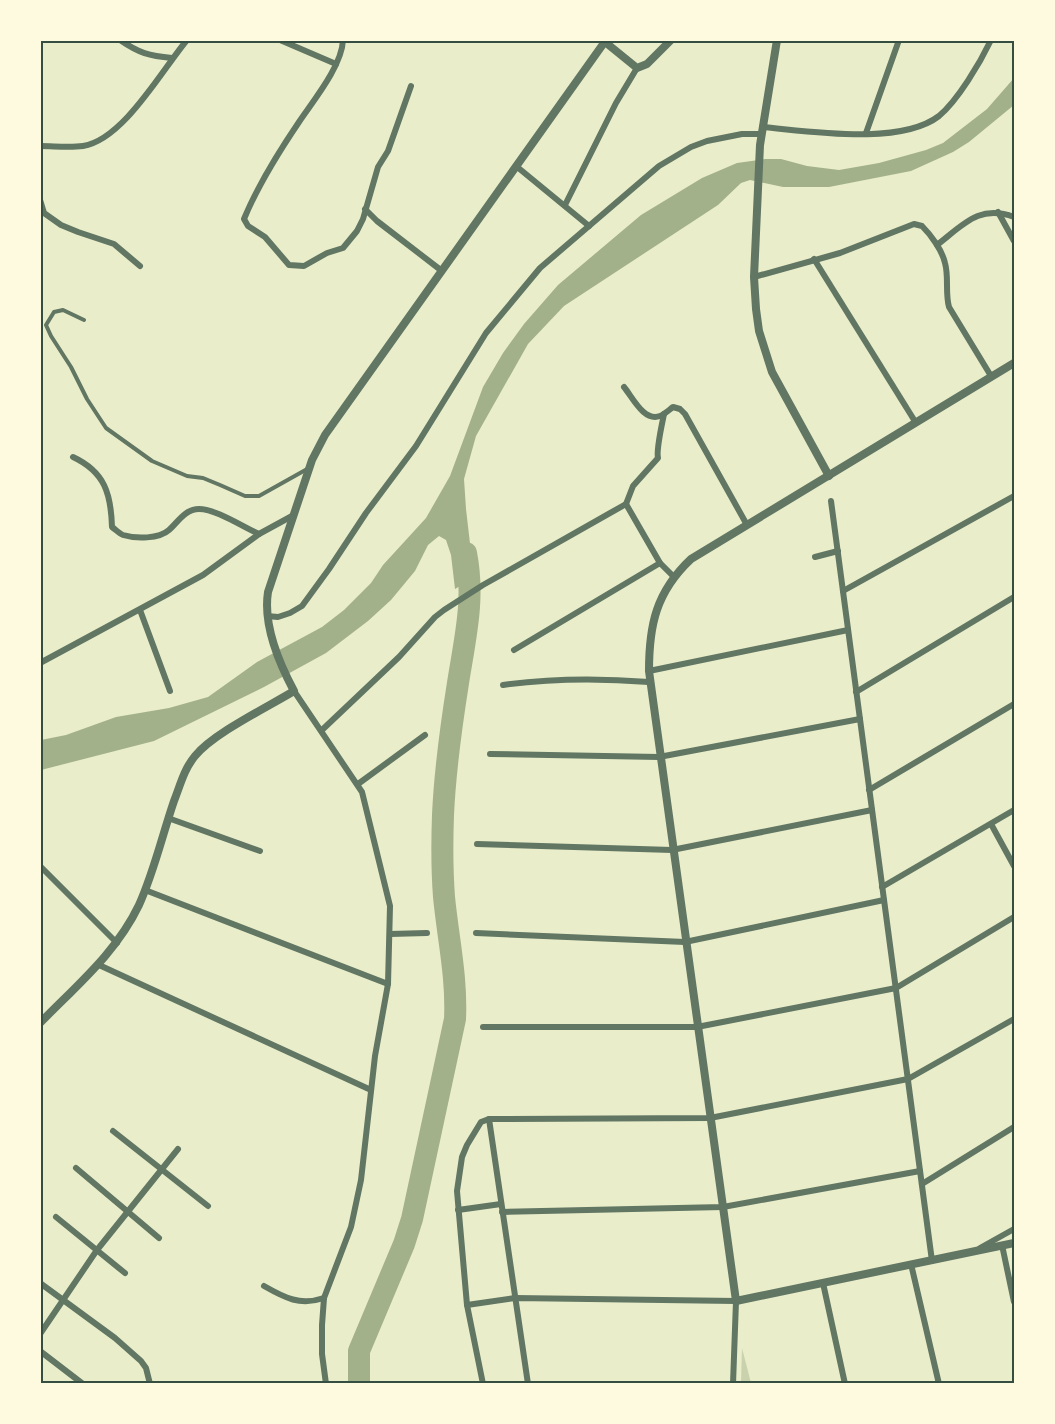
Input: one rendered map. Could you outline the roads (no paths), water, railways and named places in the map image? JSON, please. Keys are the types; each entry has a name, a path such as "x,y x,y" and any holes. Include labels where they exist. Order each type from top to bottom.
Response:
{"street":[{"path":"120,40 136,52 153,57 172,58"},
{"path":"40,146 84,146 116,128 146,97 187,40"},
{"path":"280,40 336,64"},
{"path":"343,40 336,64 319,95 300,120 255,193 244,219 248,226 265,237 289,265 304,266 327,253 343,248 359,227 378,167 388,151 411,87"},
{"path":"565,205 616,103 637,68 647,64 670,40"},
{"path":"777,40 760,145 754,277 759,331 772,372 829,476"},
{"path":"866,133 899,40"},
{"path":"267,616 278,617 302,606 366,513 416,446 486,333 540,268 651,171 691,147 721,137 762,131 890,133 911,129 939,116 961,91 991,40"},
{"path":"326,1383 322,1354 324,1298 351,1227 361,1180 371,1090 387,984 390,934 388,893 365,802 358,784 292,687 271,633 267,616 268,592 309,468 324,435 606,41 637,68"},
{"path":"516,166 589,226"},
{"path":"40,200 44,213 61,225 114,243 140,266"},
{"path":"364,208 377,221 442,271"},
{"path":"937,245 982,213 998,213 1014,217"},
{"path":"998,213 1014,241"},
{"path":"754,277 840,253 914,224 922,226 937,245 945,262 949,307 991,376"},
{"path":"814,259 916,423"},
{"path":"733,1383 736,1301 649,682 650,631 659,603 674,577 697,555 1014,363"},
{"path":"624,387 645,414 650,417 660,416 673,407 685,414 747,525"},
{"path":"322,730 399,657 435,617 483,585 626,504 633,486 658,458 656,452 661,438 664,414"},
{"path":"73,457 92,467 102,479 109,498 112,527 122,535 159,536 168,532 184,514 196,509 208,510 259,534"},
{"path":"843,591 1014,496"},
{"path":"831,501 932,1261"},
{"path":"626,504 660,563 674,577"},
{"path":"40,663 203,575 259,534 292,516"},
{"path":"815,557 838,550"},
{"path":"514,650 660,563"},
{"path":"856,692 1014,597"},
{"path":"140,610 170,691"},
{"path":"649,671 848,630"},
{"path":"503,685 540,679 569,678 649,682"},
{"path":"40,1023 99,965 117,943 145,890 168,818 188,766 202,749 292,687"},
{"path":"869,790 1014,704"},
{"path":"490,754 659,757 860,718"},
{"path":"358,784 425,735"},
{"path":"477,844 672,850 872,810"},
{"path":"882,887 1014,810"},
{"path":"168,818 260,851"},
{"path":"991,824 1014,866"},
{"path":"40,866 117,943"},
{"path":"145,890 387,984"},
{"path":"476,933 685,942 884,900"},
{"path":"483,1027 697,1027 896,988 1014,917"},
{"path":"390,934 427,933"},
{"path":"99,965 371,1090"},
{"path":"483,1383 467,1305 457,1191 462,1157 474,1131 481,1122 489,1119 710,1118 908,1079 1014,1019"},
{"path":"489,1119 528,1383"},
{"path":"922,1184 1014,1127"},
{"path":"113,1131 208,1206"},
{"path":"40,1334 97,1250 178,1149"},
{"path":"76,1168 159,1238"},
{"path":"502,1212 723,1207 920,1171"},
{"path":"458,1210 501,1204"},
{"path":"56,1216 125,1273"},
{"path":"977,1250 1014,1229"},
{"path":"467,1305 515,1298 736,1301 1014,1243"},
{"path":"1002,1245 1014,1302"},
{"path":"911,1264 939,1383"},
{"path":"40,1283 141,1360 150,1383"},
{"path":"823,1283 845,1383"},
{"path":"264,1286 288,1300 302,1302 324,1298"},
{"path":"40,1351 83,1383"}],"lane":[{"path":"84,320 63,310 54,312 46,325 87,399 106,428 152,461 187,476 212,481 245,496 259,496 309,468"}],"waterway":[{"path":"359,1384 359,1351 404,1244 412,1219 455,1019 442,856 445,782 468,618 470,586 466,553"}]}
